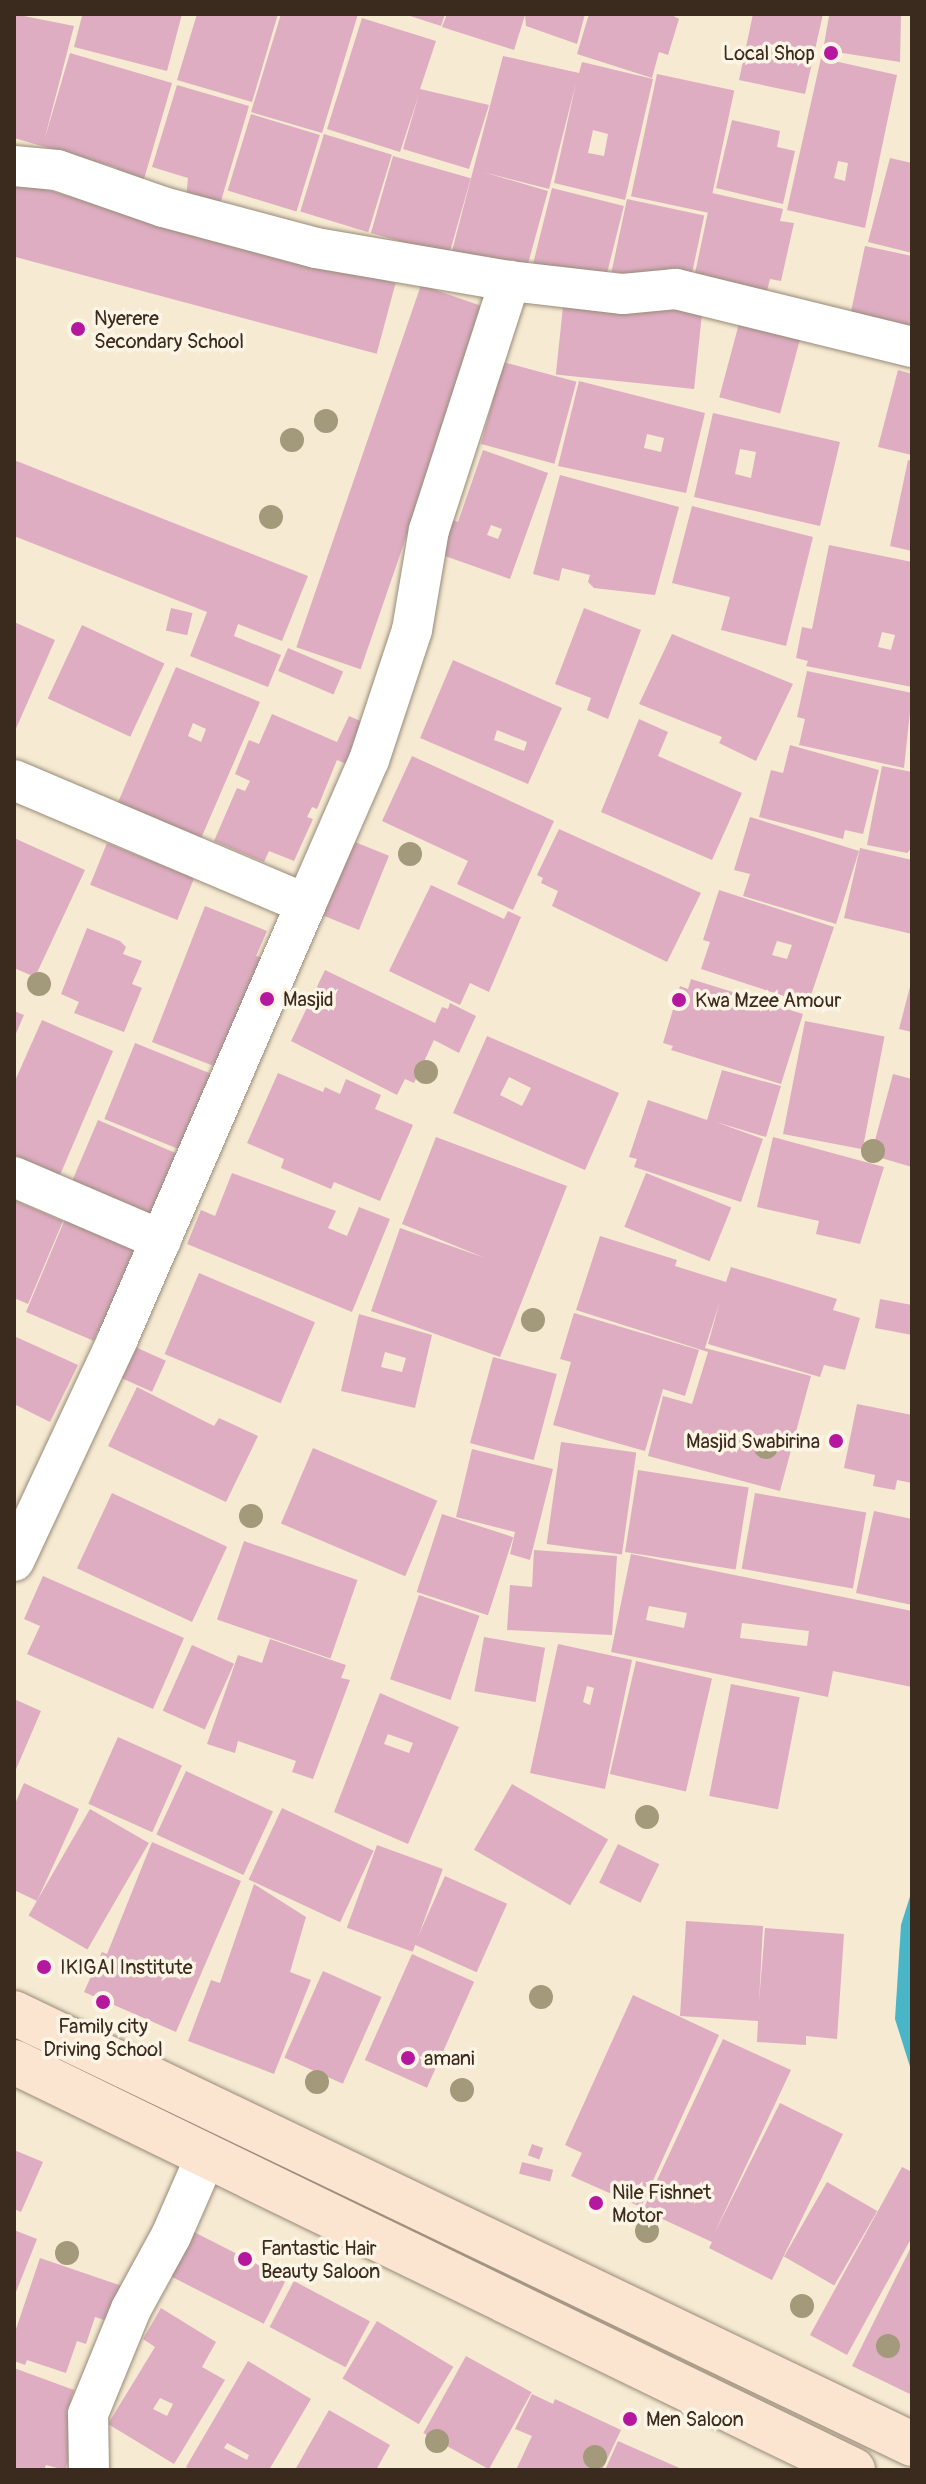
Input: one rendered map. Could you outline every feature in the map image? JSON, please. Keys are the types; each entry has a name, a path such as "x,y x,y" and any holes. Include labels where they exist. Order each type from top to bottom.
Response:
{"main road":[{"path":"14,2013 912,2444"},
{"path":"14,2062 853,2470"}],"street":[{"path":"14,166 57,170 163,207 316,248 510,281 623,294 676,289 912,347"},
{"path":"14,1561 161,1240 369,760 412,630 429,530 510,281"},
{"path":"14,780 306,904"},
{"path":"14,1177 161,1240"},
{"path":"89,2470 88,2414 131,2309 171,2236 206,2156"}],"water":[{"path":"912,1890 912,2073 895,2019 901,1925"}],"building":[{"path":"14,14 74,26 44,141 70,53 172,83 142,186 114,178 117,168 14,138"},
{"path":"182,14 167,71 74,47 82,16"},
{"path":"197,14 278,14 252,102 177,80"},
{"path":"281,14 358,14 322,133 251,112"},
{"path":"404,14 445,14 441,26"},
{"path":"447,14 585,14 577,44 526,26 525,15 514,50 442,27"},
{"path":"589,14 670,14 679,19 668,55 659,52 652,78 577,54"},
{"path":"753,14 823,14 805,94 739,80"},
{"path":"901,14 900,62 823,50 829,16"},
{"path":"362,18 436,41 420,89 489,105 469,169 403,149 419,94 400,152 327,129"},
{"path":"503,56 579,73 582,62 653,79 625,200 554,183 576,83 549,189 483,172 548,191 526,271 452,251","holes":["593,130 608,134 604,156 588,153"]},
{"path":"821,58 897,75 865,228 787,210","holes":["838,161 848,163 845,181 834,178"]},
{"path":"657,74 734,90 708,213 631,196"},
{"path":"177,85 249,106 221,201 214,206 186,198 188,178 152,167"},
{"path":"251,114 320,135 296,212 228,191"},
{"path":"732,120 780,131 777,147 795,151 783,204 716,188"},
{"path":"324,134 392,155 368,232 300,211"},
{"path":"393,156 471,178 449,255 371,233"},
{"path":"890,158 912,163 912,253 868,242"},
{"path":"14,181 396,283 377,354 14,257"},
{"path":"552,188 624,206 604,284 532,267"},
{"path":"712,193 783,209 780,221 794,223 781,281 770,279 765,299 693,283"},
{"path":"627,199 704,215 689,288 612,271"},
{"path":"865,246 912,256 912,334 849,321"},
{"path":"421,285 485,307 361,669 296,647"},
{"path":"564,297 702,312 694,389 556,375"},
{"path":"741,316 802,332 780,413 719,397"},
{"path":"503,362 576,382 554,464 481,444"},
{"path":"898,370 912,374 912,455 878,447"},
{"path":"579,381 705,413 686,493 558,466","holes":["647,434 664,438 661,452 644,448"]},
{"path":"713,413 840,442 820,526 694,497","holes":["740,449 756,452 751,478 735,474"]},
{"path":"483,450 548,473 510,579 428,550 440,515 458,522","holes":["491,525 502,529 498,539 487,535"]},
{"path":"14,460 308,576 282,641 238,624 234,636 281,655 268,687 190,656 207,612 14,536"},
{"path":"908,460 912,461 912,551 890,546"},
{"path":"560,475 679,507 655,595 594,588 588,582 590,575 562,568 559,581 533,574"},
{"path":"692,506 813,537 786,646 721,630 730,597 672,583"},
{"path":"829,545 912,562 912,687 806,666 808,661 796,658 802,627 812,629","holes":["882,632 895,635 891,650 878,647"]},
{"path":"171,608 192,613 187,635 166,630"},
{"path":"584,608 641,630 608,719 587,710 591,698 555,684"},
{"path":"14,622 55,640 14,733"},
{"path":"82,625 164,663 130,737 48,698"},
{"path":"672,634 793,684 756,761 719,743 722,737 639,704"},
{"path":"288,648 343,671 333,694 278,671"},
{"path":"453,660 562,708 528,784 420,738","holes":["497,730 527,742 524,751 494,740"]},
{"path":"176,667 260,702 199,843 116,807","holes":["193,723 206,729 201,742 188,736"]},
{"path":"807,671 912,693 904,768 799,745 805,719 797,717"},
{"path":"272,714 337,742 349,716 374,727 356,768 337,760 317,809 312,807 307,817 313,819 294,861 269,851 264,862 214,841 237,788 245,791 250,781 235,774 249,740 259,744"},
{"path":"639,719 668,732 658,756 742,793 712,860 601,812"},
{"path":"790,745 879,770 863,834 845,830 843,839 759,817 771,770 783,773"},
{"path":"412,756 554,821 513,910 457,884 468,861 382,821"},
{"path":"882,766 912,772 912,848 907,853 867,845"},
{"path":"750,817 859,851 836,924 743,896 750,874 734,870"},
{"path":"559,829 701,893 667,962 552,906 558,891 541,883 543,878 537,875"},
{"path":"14,838 85,870 35,977 14,968"},
{"path":"350,840 389,856 359,930 320,914"},
{"path":"107,843 194,878 177,920 90,885"},
{"path":"860,848 912,860 912,934 844,918"},
{"path":"431,885 504,919 508,911 521,917 489,992 470,983 460,1005 389,971"},
{"path":"719,890 834,927 808,1004 701,969 710,942 703,940","holes":["777,941 792,945 787,959 772,955"]},
{"path":"205,906 267,931 256,956 266,959 224,1070 152,1042"},
{"path":"87,928 120,941 126,947 123,954 142,961 132,984 142,988 124,1032 74,1013 79,1002 61,994"},
{"path":"325,970 435,1023 442,1007 448,1009 450,1003 476,1016 459,1053 434,1040 414,1083 405,1079 397,1095 291,1041"},
{"path":"691,979 803,1014 781,1084 671,1050 673,1046 663,1043 680,986 688,989"},
{"path":"912,979 912,1032 899,1029"},
{"path":"14,1011 24,1015 14,1038"},
{"path":"42,1020 113,1051 60,1175 14,1155 14,1083"},
{"path":"805,1021 885,1036 863,1149 783,1134"},
{"path":"487,1036 619,1093 585,1170 453,1113","holes":["509,1077 531,1088 522,1106 500,1095"]},
{"path":"135,1043 222,1078 191,1154 104,1119"},
{"path":"722,1070 781,1086 766,1137 716,1122 763,1139 741,1202 634,1167 637,1159 629,1157 648,1100 707,1120"},
{"path":"278,1073 323,1092 325,1087 340,1094 346,1079 381,1095 375,1109 413,1125 380,1201 334,1182 331,1189 281,1168 284,1159 247,1143"},
{"path":"893,1074 912,1079 912,1167 871,1155"},
{"path":"98,1120 179,1154 149,1225 68,1191"},
{"path":"436,1137 567,1186 500,1357 371,1311 400,1228 485,1258 402,1224"},
{"path":"773,1137 884,1167 860,1244 816,1234 819,1221 757,1207"},
{"path":"232,1173 336,1211 328,1228 347,1236 359,1207 390,1219 352,1312 187,1244 201,1210 215,1216"},
{"path":"646,1173 731,1207 710,1261 624,1227"},
{"path":"14,1200 63,1221 28,1304 14,1298"},
{"path":"65,1219 142,1251 107,1334 98,1331 94,1341 26,1312"},
{"path":"600,1236 677,1260 675,1266 726,1282 731,1267 837,1299 833,1310 860,1318 845,1370 824,1365 820,1377 708,1344 720,1301 705,1348 811,1376 780,1491 648,1456 663,1396 692,1404 708,1352 576,1310"},
{"path":"199,1273 315,1322 281,1403 165,1354"},
{"path":"880,1299 912,1305 912,1335 875,1328"},
{"path":"574,1313 699,1350 685,1396 663,1389 645,1451 553,1425 571,1362 560,1359"},
{"path":"359,1314 432,1335 415,1408 341,1391","holes":["385,1352 406,1358 402,1372 381,1367"]},
{"path":"14,1336 78,1365 50,1422 14,1404"},
{"path":"133,1346 166,1361 152,1392 119,1377"},
{"path":"493,1357 557,1374 534,1460 470,1443"},
{"path":"137,1387 214,1426 219,1418 258,1436 226,1502 108,1446"},
{"path":"857,1404 912,1415 912,1483 897,1480 895,1490 873,1486 875,1475 844,1468"},
{"path":"561,1442 636,1453 622,1555 547,1544"},
{"path":"313,1448 437,1501 405,1576 281,1523"},
{"path":"472,1449 553,1469 530,1560 510,1554 515,1532 456,1517"},
{"path":"638,1470 749,1488 736,1569 625,1552"},
{"path":"112,1493 227,1547 192,1622 77,1568"},
{"path":"755,1493 866,1513 853,1588 742,1569"},
{"path":"874,1511 912,1519 912,1605 856,1593"},
{"path":"442,1514 513,1537 488,1615 417,1592"},
{"path":"244,1541 357,1580 330,1659 217,1619"},
{"path":"534,1550 617,1556 612,1635 507,1630 510,1585 532,1587"},
{"path":"631,1554 912,1611 912,1687 833,1671 828,1697 611,1652","holes":["649,1606 687,1613 684,1628 646,1620","742,1623 809,1631 807,1646 740,1638"]},
{"path":"43,1576 184,1638 153,1709 27,1654 40,1626 24,1619"},
{"path":"419,1595 480,1616 451,1700 390,1679"},
{"path":"484,1637 545,1648 536,1702 474,1691"},
{"path":"270,1639 346,1665 341,1678 350,1680 313,1779 292,1772 296,1761 238,1741 235,1753 207,1744 238,1655 262,1663"},
{"path":"558,1644 632,1660 605,1789 530,1773","holes":["587,1686 594,1688 590,1705 583,1702"]},
{"path":"192,1645 234,1664 205,1729 163,1711"},
{"path":"636,1661 712,1679 686,1792 610,1774"},
{"path":"731,1684 800,1697 778,1809 709,1796"},
{"path":"380,1693 459,1727 408,1844 334,1812","holes":["388,1734 413,1743 409,1753 384,1744"]},
{"path":"14,1699 41,1711 14,1774"},
{"path":"118,1737 182,1765 152,1832 88,1804"},
{"path":"186,1771 273,1812 243,1875 156,1834"},
{"path":"24,1783 79,1809 37,1901 14,1890 14,1806"},
{"path":"512,1784 608,1840 570,1905 474,1850"},
{"path":"282,1808 374,1851 340,1922 249,1880"},
{"path":"90,1809 149,1843 87,1950 28,1916"},
{"path":"152,1842 241,1881 176,2032 84,1992 102,1952 107,1954"},
{"path":"618,1844 659,1864 640,1903 599,1883"},
{"path":"377,1845 443,1869 413,1952 347,1928"},
{"path":"445,1876 507,1904 477,1972 414,1945"},
{"path":"254,1884 306,1917 290,1972 311,1980 274,2074 188,2041 211,1980 220,1983"},
{"path":"686,1921 763,1926 759,2002 765,1928 844,1934 837,2039 806,2036 806,2045 757,2042 758,2021 680,2016"},
{"path":"412,1954 474,1982 427,2088 365,2060"},
{"path":"323,1971 381,1997 343,2084 284,2058"},
{"path":"633,1995 719,2035 641,2207 571,2176 582,2153 565,2145"},
{"path":"723,2039 791,2070 714,2234 780,2103 843,2134 772,2280 709,2248 712,2242 643,2210"},
{"path":"532,2144 543,2148 539,2159 528,2155"},
{"path":"14,2150 43,2162 21,2212 14,2209"},
{"path":"522,2162 553,2170 550,2181 519,2174"},
{"path":"902,2167 912,2172 912,2237 847,2355 810,2335"},
{"path":"827,2182 877,2211 834,2285 784,2256"},
{"path":"14,2230 37,2239 14,2297"},
{"path":"192,2231 286,2279 264,2324 169,2276"},
{"path":"912,2245 912,2395 852,2366"},
{"path":"40,2258 122,2286 110,2322 95,2317 86,2344 77,2341 66,2373 27,2360 25,2365 14,2361 14,2335"},
{"path":"294,2281 370,2321 346,2367 270,2327"},
{"path":"161,2308 216,2342 202,2367 225,2380 174,2464 108,2424 155,2347 143,2339","holes":["160,2398 173,2404 167,2416 153,2409"]},
{"path":"377,2321 453,2367 419,2424 342,2378"},
{"path":"466,2356 532,2392 489,2469 423,2433"},
{"path":"248,2361 311,2399 269,2470 191,2470 186,2467","holes":["227,2443 249,2455 247,2460 224,2448"]},
{"path":"14,2368 74,2390 67,2413 83,2418 65,2470 46,2465 44,2470 14,2470"},
{"path":"532,2394 553,2404 555,2399 621,2430 602,2470 516,2470 532,2436 515,2429"},
{"path":"329,2410 390,2445 376,2470 295,2470"},
{"path":"618,2441 684,2470 605,2470"}],"place":[{"name":"Local Shop","path":"831,53"},
{"name":"Nyerere Secondary School","path":"78,329"},
{"name":"Masjid","path":"267,999"},
{"name":"Kwa Mzee Amour","path":"679,1000"},
{"name":"Masjid Swabirina","path":"836,1441"},
{"name":"IKIGAI Institute","path":"44,1967"},
{"name":"Family city Driving School","path":"103,2002"},
{"name":"amani","path":"408,2058"},
{"name":"Nile Fishnet Motor","path":"596,2203"},
{"name":"Fantastic Hair Beauty Saloon","path":"245,2259"},
{"name":"Men Saloon","path":"630,2419"}]}
